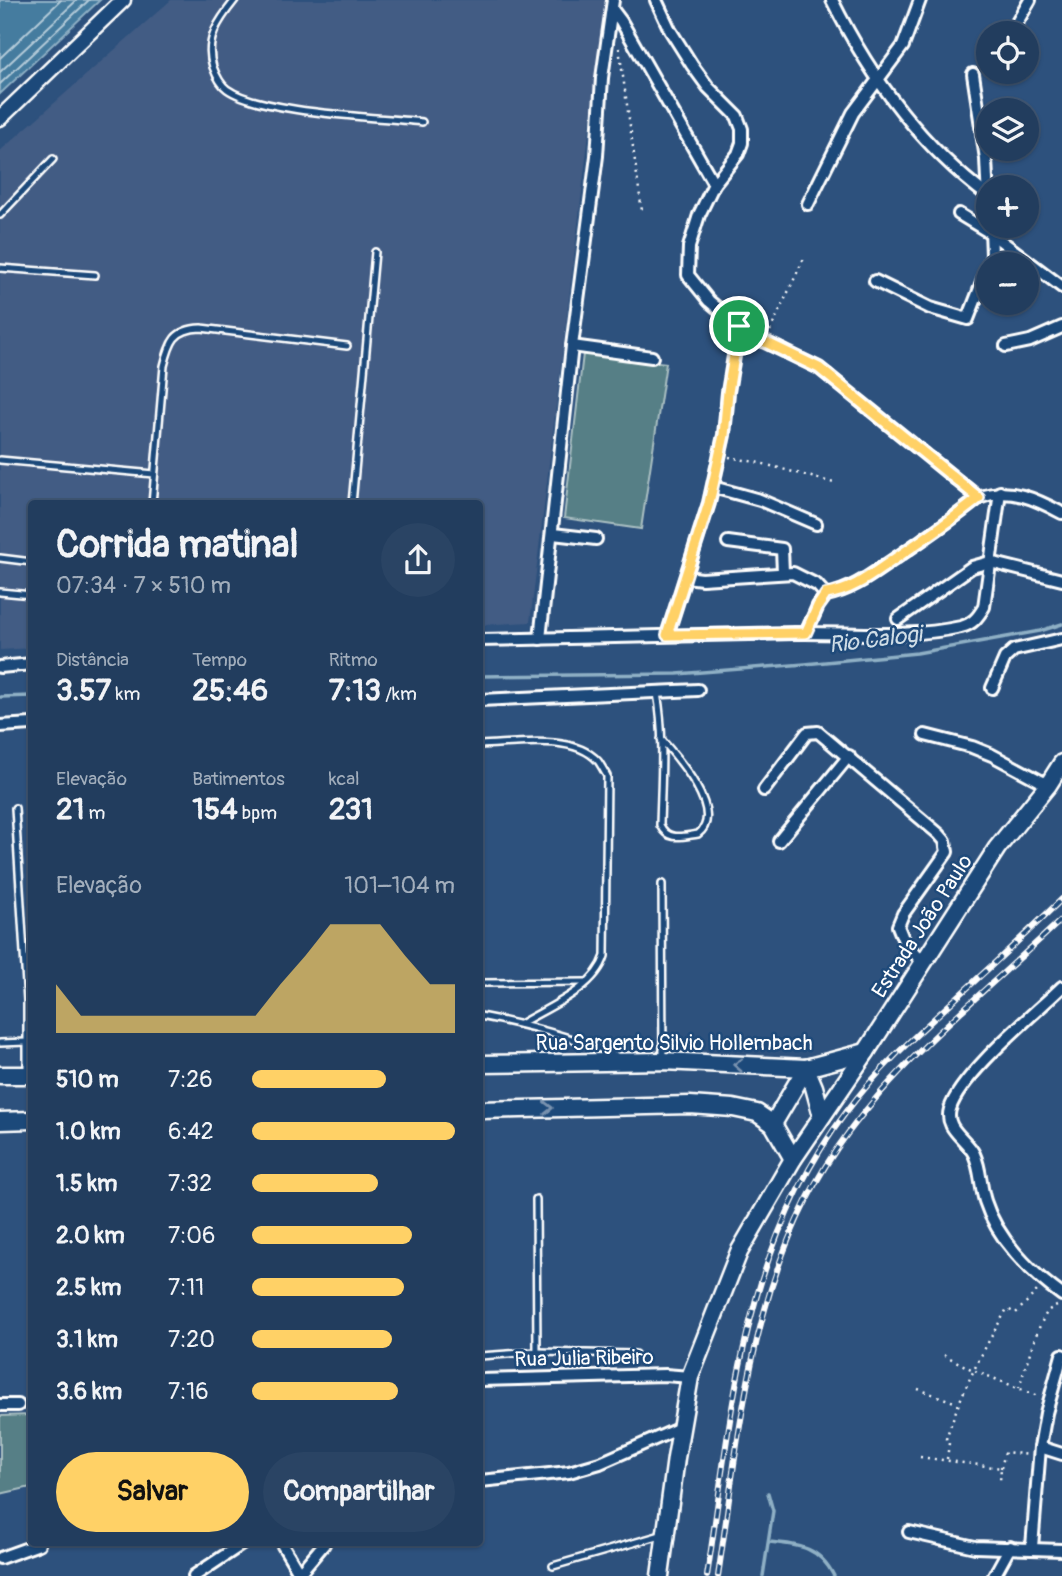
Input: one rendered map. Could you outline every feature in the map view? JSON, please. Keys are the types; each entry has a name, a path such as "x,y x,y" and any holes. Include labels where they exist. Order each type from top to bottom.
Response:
{"main road":[{"name":"Estrada João Paulo","path":"660,1576 680,1428 690,1377 738,1252 793,1159 866,1052 997,848 1048,785 1062,763"},
{"name":"Rua Sargento Silvio Hollembach","path":"483,1064 663,1061 806,1068 866,1052"},
{"path":"806,1068 822,1116"},
{"path":"773,1124 806,1068"},
{"path":"0,1075 28,1075"},
{"path":"483,1110 690,1105 733,1108 758,1113 773,1124 793,1159"},
{"path":"0,1121 28,1120"}],"street":[{"path":"0,118 123,0"},
{"path":"656,0 691,65 708,87 737,116 742,129 742,143 737,154 714,184 699,215 689,247 688,275 709,301 739,326 819,368 979,498"},
{"path":"831,0 890,98 952,167 976,186"},
{"path":"808,204 853,113 903,46 920,0"},
{"path":"1018,21 1030,0"},
{"path":"612,10 714,184"},
{"path":"540,639 572,346 597,156 602,78 612,10"},
{"path":"973,74 987,175"},
{"path":"959,214 976,222"},
{"path":"1001,238 1062,287"},
{"path":"876,281 930,308 968,319 976,298"},
{"path":"667,635 713,487 739,326"},
{"path":"1006,346 1030,341 1062,327"},
{"path":"572,346 652,357"},
{"path":"713,487 760,500 816,524"},
{"path":"483,640 806,633 861,635 919,633 962,626 973,622 984,607 1000,492"},
{"path":"686,577 702,579 793,573 817,585 826,594 840,593 859,583 979,498 1000,492 1020,494 1062,513"},
{"path":"553,534 596,539"},
{"path":"728,542 782,549 783,572"},
{"path":"898,619 972,567 990,562 1062,580"},
{"path":"806,633 826,594"},
{"path":"992,688 1005,658 1014,650 1062,639"},
{"path":"0,667 28,664"},
{"path":"483,700 698,691"},
{"path":"0,726 28,724"},
{"path":"764,790 807,733 813,731 823,734 945,841 947,852 903,914 898,926 904,941 923,963"},
{"path":"925,735 992,755 1048,785"},
{"path":"779,841 849,756"},
{"path":"1062,987 968,1077 950,1109 948,1118 951,1126 973,1153 981,1173 984,1198 993,1221 1029,1269 1062,1295"},
{"path":"1031,1547 1040,1452 1062,1355"},
{"name":"Rua Julia Ribeiro","path":"483,1380 665,1375 690,1377"},
{"path":"0,1405 18,1405"},
{"path":"483,1480 569,1472 600,1462 680,1428"},
{"path":"1040,1452 1062,1454"},
{"path":"909,1532 975,1547 1010,1546 1062,1550"},
{"path":"0,1558 33,1546"},
{"path":"194,1576 239,1546"},
{"path":"283,1546 299,1575 322,1546"},
{"path":"994,1576 1010,1546"}],"lane":[{"path":"235,0 212,32 210,46 210,58 216,75 225,88 246,99 286,107 422,122"},
{"path":"0,215 52,159"},
{"path":"352,500 375,252"},
{"path":"0,268 95,275"},
{"path":"152,500 164,366 169,345 178,334 201,328 347,346"},
{"path":"0,460 154,474"},
{"path":"0,558 28,562"},
{"path":"0,592 28,595"},
{"path":"657,693 661,739 661,829 672,837 698,834 705,830 707,809 688,771 661,739"},
{"path":"483,745 560,743 577,746 597,760 607,776 605,956 601,968 590,982 520,1024"},
{"path":"15,808 28,1058"},
{"path":"662,884 663,1061"},
{"path":"483,983 590,982"},
{"path":"483,1017 578,1039 629,1061"},
{"path":"0,1042 27,1042"},
{"path":"536,1199 537,1352"},
{"path":"483,1356 537,1352 635,1354"},
{"path":"553,1566 667,1533"}],"path":[{"path":"612,10 642,211"},
{"path":"765,342 804,258"},
{"path":"720,455 834,482"},
{"path":"947,1460 949,1443 946,1438 957,1403 973,1370 1007,1309 1016,1313 1045,1283"},
{"path":"1019,1388 1044,1320 1049,1311 1062,1303"},
{"path":"944,1355 973,1370 1050,1400"},
{"path":"918,1389 957,1403"},
{"path":"1000,1481 1005,1452 1040,1452"},
{"path":"920,1457 1001,1468"}],"shaded area":[{"path":"171,0 605,0 530,622 483,625 483,500 28,500 28,648 0,650 0,151"}],"green space":[{"path":"583,354 666,363 641,529 564,518"},
{"path":"28,1415 28,1488 0,1494 0,1416"}],"water":[{"path":"0,0 100,0 0,94"}],"waterway":[{"name":"Rio Calogi","path":"483,676 677,674 805,664 917,653 1040,631 1062,624"},
{"name":"Rio Calogi","path":"0,697 28,696"},
{"path":"763,1576 773,1511 768,1493"},
{"path":"769,1542 799,1546 815,1553 822,1558 834,1576"}],"railway":[{"path":"707,1576 725,1452 747,1333 763,1276 784,1220 812,1165 847,1111 877,1075 1062,899"},
{"path":"718,1576 744,1403 756,1345 771,1289 790,1235 816,1183 848,1133 896,1075 950,1021 1062,919"}],"route":[{"path":"739,326 761,340 819,368 979,498 859,583 840,593 826,594 806,633 667,635 709,503 724,435 739,326"}]}
